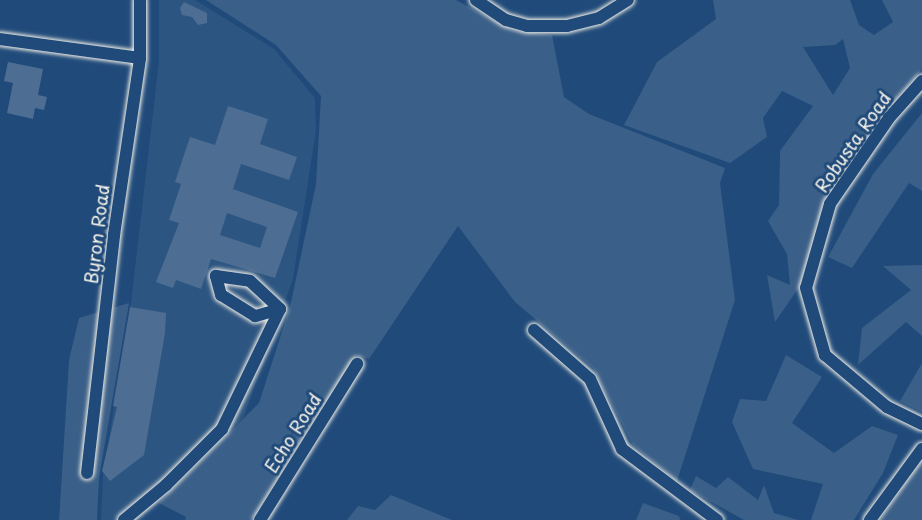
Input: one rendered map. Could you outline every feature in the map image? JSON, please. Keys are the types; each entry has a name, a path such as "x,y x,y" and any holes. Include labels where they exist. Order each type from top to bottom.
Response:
{"street":[{"name":"Byron Road","path":"87,473 114,236 140,58 140,0"},
{"path":"476,0 506,20 527,26 567,26 588,20 628,0"},
{"path":"0,39 140,58"},
{"name":"Robusta Road","path":"922,81 889,118 830,204 806,288 825,355 887,407 922,424"},
{"path":"216,276 250,281 280,309 255,316 221,295 216,276"},
{"path":"124,520 166,485 222,429 280,309"},
{"path":"534,330 590,379 622,449 717,520"},
{"name":"Echo Road","path":"260,520 357,364"},
{"path":"870,520 922,449"}],"shaded area":[{"path":"159,0 195,0 274,49 315,98 316,130 293,279 243,419 137,520 101,520 103,476 131,303 159,61"},
{"path":"206,0 456,0 513,31 552,35 564,97 589,114 725,168 720,183 735,300 677,481 633,445 593,368 515,302 458,226 369,359 357,355 352,360 251,520 185,520 186,517 159,503 259,403 290,307 316,184 321,96 276,45"},
{"path":"713,0 850,0 859,25 874,35 893,22 882,0 922,0 922,69 879,118 829,196 802,283 775,322 767,275 790,285 787,254 768,221 779,205 780,151 813,106 782,91 763,118 767,137 730,163 624,125 657,62 716,19","holes":["843,39 850,68 833,95 803,47 835,45"]},
{"path":"922,113 922,191 909,183 852,268 828,257 873,174"},
{"path":"922,265 922,336 906,322 858,365 862,328 911,290 883,266"},
{"path":"129,303 99,478 97,520 59,520 69,360 79,318"},
{"path":"786,355 822,377 792,423 834,453 872,426 898,435 883,473 854,520 811,520 823,484 753,469 732,422 740,399 766,401"},
{"path":"922,363 922,412 900,401"},
{"path":"922,460 922,520 880,520"},
{"path":"696,476 716,488 728,477 758,500 764,485 774,513 798,520 744,520 690,490"},
{"path":"391,495 452,520 347,520 358,506 375,510"},
{"path":"643,503 679,516 680,520 636,520"}],"building":[{"path":"184,2 207,13 207,23 198,25 192,17 182,15 180,8"},
{"path":"8,62 43,69 38,95 47,97 44,110 35,108 33,119 7,113 13,83 4,81"},
{"path":"228,106 268,119 260,144 297,157 289,180 241,164 233,189 298,212 275,278 211,259 201,289 176,280 173,288 156,282 179,223 169,220 181,184 175,182 190,137 215,145","holes":["227,213 267,227 260,248 220,235"]},
{"path":"130,307 166,313 165,333 144,455 110,481 102,471 117,407 113,406"}]}
